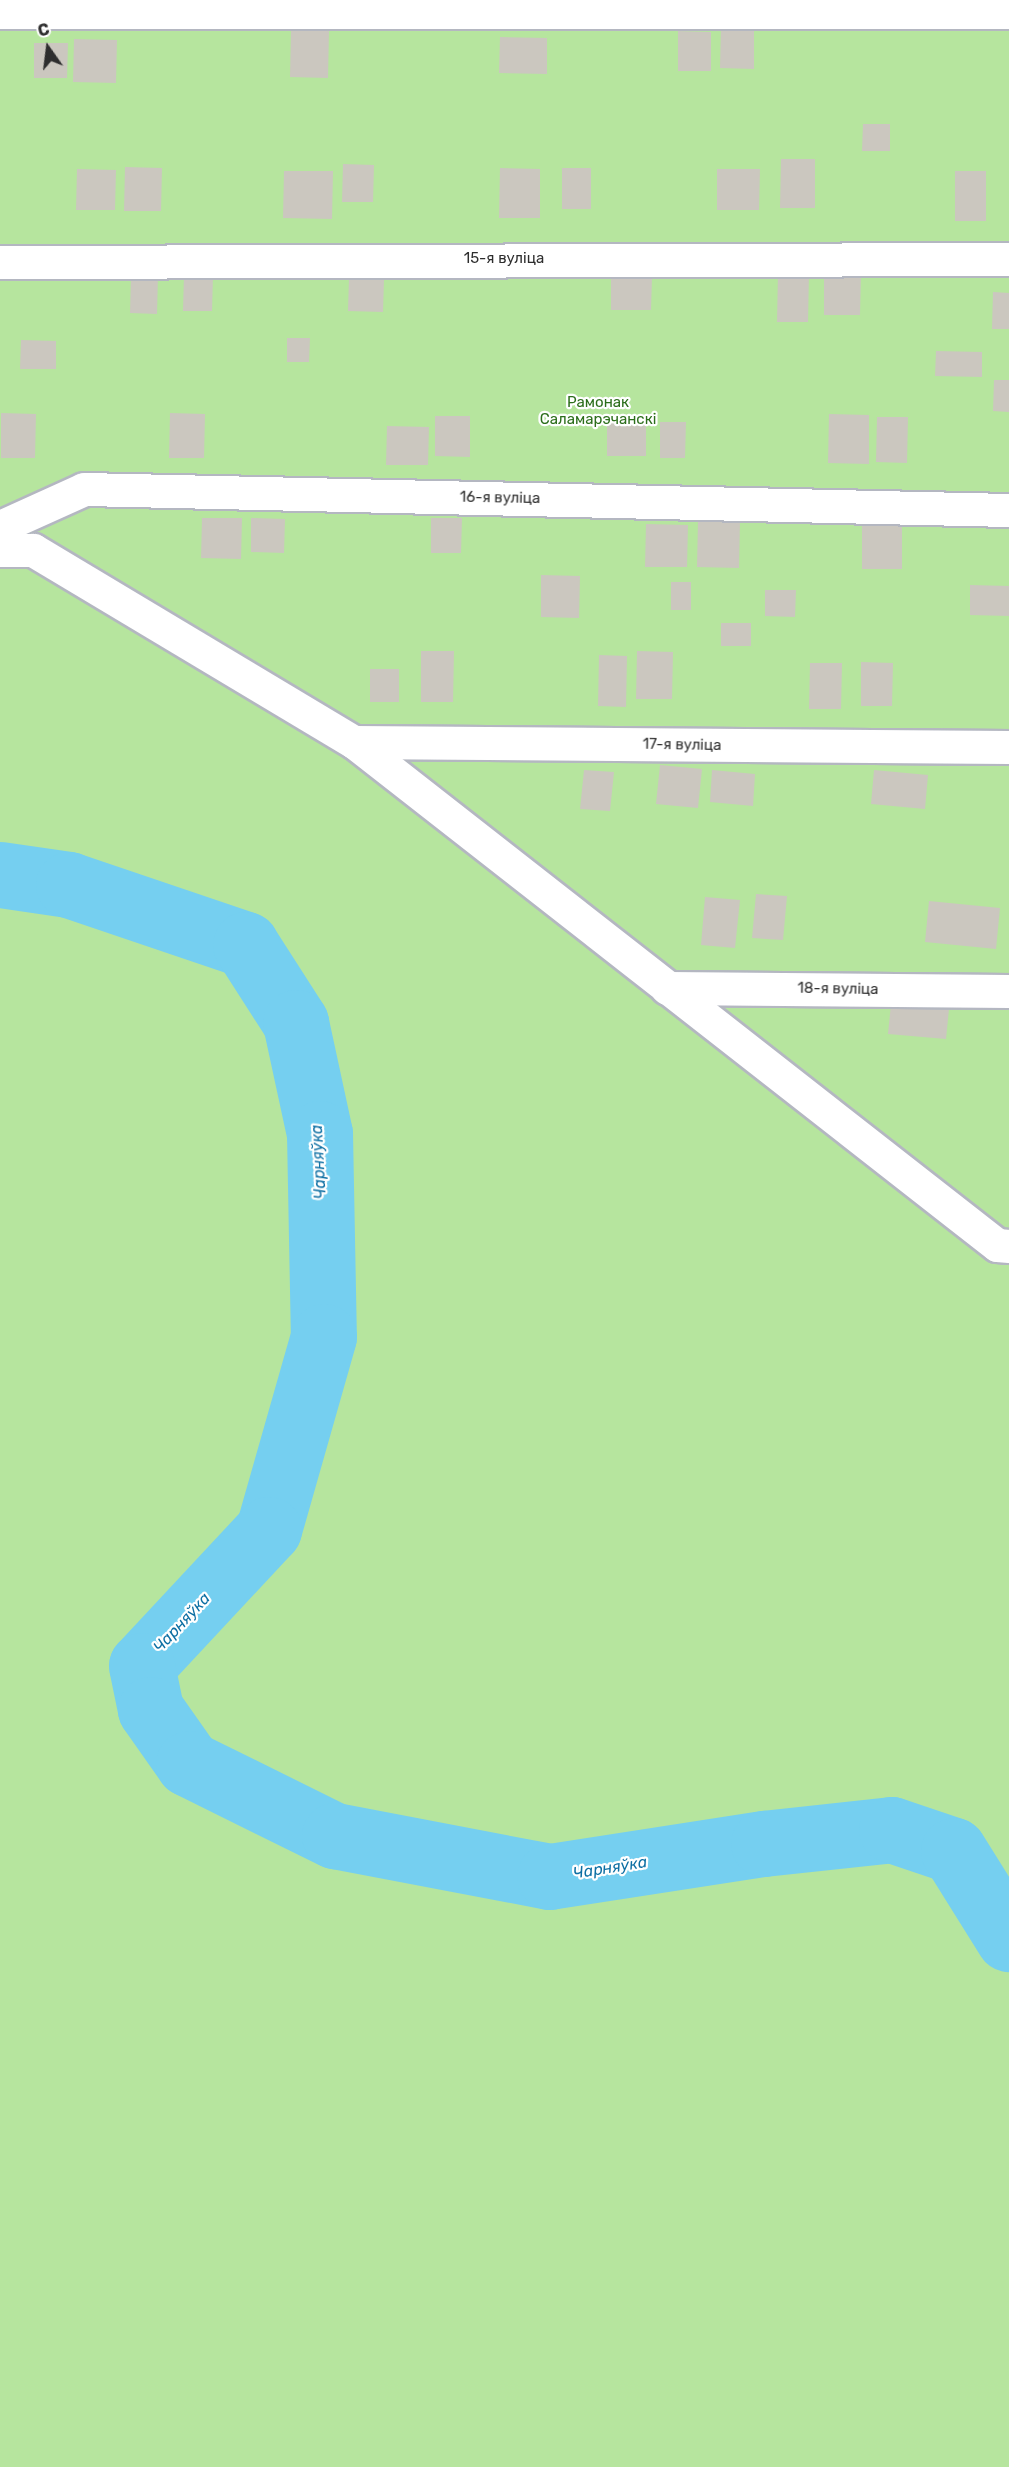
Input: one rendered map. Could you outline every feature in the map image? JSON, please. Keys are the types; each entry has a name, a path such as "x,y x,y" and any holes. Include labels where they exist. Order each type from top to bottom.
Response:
{"street":[{"path":"0,12 1009,12"},
{"name":"15-я вуліца","path":"0,262 1009,259"},
{"name":"16-я вуліца","path":"0,527 84,489 1009,510"},
{"path":"0,550 33,550 354,742 667,988 1003,1245"},
{"name":"17-я вуліца","path":"354,742 1009,747"},
{"name":"18-я вуліца","path":"667,988 1009,991"}],"green space":[{"name":"Рамонак Саламарэчанскі","path":"0,0 1009,0 1009,2467 0,2467"}],"building":[{"path":"721,26 754,26 754,69 720,68"},
{"path":"291,30 329,31 328,78 290,77"},
{"path":"678,31 711,32 711,71 678,71"},
{"path":"500,37 547,38 547,74 499,73"},
{"path":"74,39 117,40 116,83 73,82"},
{"path":"34,43 68,43 67,78 34,78"},
{"path":"863,124 890,124 890,151 862,151"},
{"path":"781,159 815,159 815,208 780,208"},
{"path":"343,164 374,165 373,202 342,202"},
{"path":"125,167 162,168 161,211 124,211"},
{"path":"500,168 540,169 540,218 499,218"},
{"path":"562,168 591,168 591,209 562,209"},
{"path":"77,169 116,170 115,210 76,210"},
{"path":"717,169 760,169 759,210 717,210"},
{"path":"284,171 333,171 332,219 283,218"},
{"path":"955,171 986,171 986,221 955,221"},
{"path":"824,271 861,272 860,315 824,315"},
{"path":"778,273 809,273 808,322 777,322"},
{"path":"184,274 213,275 212,311 183,311"},
{"path":"131,275 158,275 157,314 130,313"},
{"path":"611,277 652,277 651,310 611,310"},
{"path":"349,278 384,279 383,312 348,311"},
{"path":"993,292 1009,293 1009,329 992,329"},
{"path":"287,338 310,338 309,362 287,362"},
{"path":"21,340 56,341 56,369 20,369"},
{"path":"936,351 982,352 982,377 935,376"},
{"path":"994,380 1009,380 1009,412 993,411"},
{"path":"1,413 36,414 35,458 1,458"},
{"path":"170,413 205,414 204,458 169,458"},
{"path":"829,414 869,415 869,464 828,463"},
{"path":"435,416 470,416 470,457 435,456"},
{"path":"607,416 646,417 646,456 607,456"},
{"path":"877,417 908,417 907,463 876,462"},
{"path":"660,422 686,422 685,458 660,458"},
{"path":"387,426 429,427 428,465 386,465"},
{"path":"202,518 242,518 241,559 201,558"},
{"path":"251,518 285,519 284,553 251,552"},
{"path":"431,518 462,518 461,553 431,553"},
{"path":"698,521 740,521 739,568 697,567"},
{"path":"862,521 902,521 902,569 862,569"},
{"path":"646,524 688,525 687,567 645,567"},
{"path":"541,575 580,576 579,618 541,617"},
{"path":"671,582 691,582 691,610 671,610"},
{"path":"970,585 1009,586 1009,616 970,615"},
{"path":"765,590 796,590 795,617 765,616"},
{"path":"721,623 751,623 751,646 721,646"},
{"path":"421,651 454,651 453,702 421,702"},
{"path":"637,651 673,652 672,699 636,699"},
{"path":"599,655 627,656 626,707 598,706"},
{"path":"861,662 893,663 892,706 861,706"},
{"path":"810,663 842,663 841,709 809,709"},
{"path":"370,669 399,669 399,702 370,702"},
{"path":"660,765 702,769 698,808 656,804"},
{"path":"584,770 614,772 610,811 580,809"},
{"path":"712,770 755,774 753,806 710,802"},
{"path":"874,770 928,775 925,809 871,804"},
{"path":"756,894 787,896 783,940 752,938"},
{"path":"705,897 740,900 735,948 701,945"},
{"path":"929,901 1000,908 996,949 925,942"},
{"path":"891,1004 949,1009 946,1039 888,1034"}],"waterway":[{"name":"Чарняўка","path":"0,875 69,885 246,945 296,1023 320,1134 324,1337 269,1530 142,1666 151,1710 189,1764 335,1836 550,1877 764,1844 892,1830 954,1851 1009,1939"}]}
